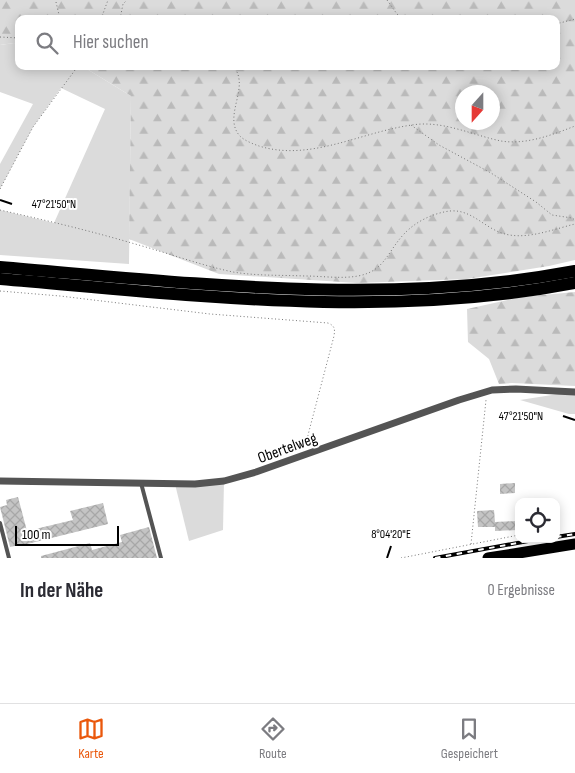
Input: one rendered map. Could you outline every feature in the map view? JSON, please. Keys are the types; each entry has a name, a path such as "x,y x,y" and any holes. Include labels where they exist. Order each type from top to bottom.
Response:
{"highway":[{"path":"0,267 226,286 348,291 459,287 524,279 575,270"},
{"path":"0,279 234,298 357,303 460,298 575,283"}],"main road":[{"path":"488,558 575,544"}],"street":[{"name":"Obertelweg","path":"0,481 195,484 224,481 256,472 485,392 516,389 575,392"}],"lane":[{"path":"141,483 161,558"},
{"path":"0,523 9,558"}],"path":[{"path":"102,15 108,0"},
{"path":"121,15 123,4 127,0"},
{"path":"387,0 398,15"},
{"path":"56,2 59,15"},
{"path":"560,23 575,19"},
{"path":"0,37 15,38"},
{"path":"0,189 33,127 75,70"},
{"path":"236,70 240,90 233,122 239,135 252,144 266,148 291,151 313,149 410,125 423,124 502,141 520,142 538,139 575,126"},
{"path":"410,125 439,145 491,173 536,202 552,215 575,220"},
{"path":"0,210 134,243 234,272 332,277 353,277 372,271 384,262 408,229 421,221 442,213 465,212 498,232 511,235 531,234 575,224"},
{"path":"0,291 52,295 220,315 328,323 333,325 335,329 334,336 308,435 306,448 308,454"},
{"path":"471,544 486,409 485,392"},
{"path":"401,558 515,536"}],"green space":[{"path":"0,0 575,0 575,260 467,279 357,283 219,274 129,239 131,96 89,70 560,70 560,15 15,15 15,43 0,45"},
{"path":"15,43 15,70 89,70 131,96 129,264 0,255 0,210 54,223 105,109 61,88 33,127 0,189 0,164 33,104 0,92 0,45"},
{"path":"575,292 575,386 499,384 489,359 468,342 467,309 521,297"},
{"path":"575,392 575,414 520,400"},
{"path":"224,481 223,530 189,541 175,484"}],"building":[{"path":"515,483 515,493 500,494 500,484"},
{"path":"18,497 27,531 73,520 70,511 103,503 108,524 10,547 0,507 7,505 6,500"},
{"path":"494,510 495,522 515,521 515,530 495,531 495,527 478,527 477,511"},
{"path":"149,527 157,558 41,558 41,556 90,543 92,550 122,542 120,535"}],"railway":[{"path":"560,536 575,534"},
{"path":"435,558 517,543"}]}
